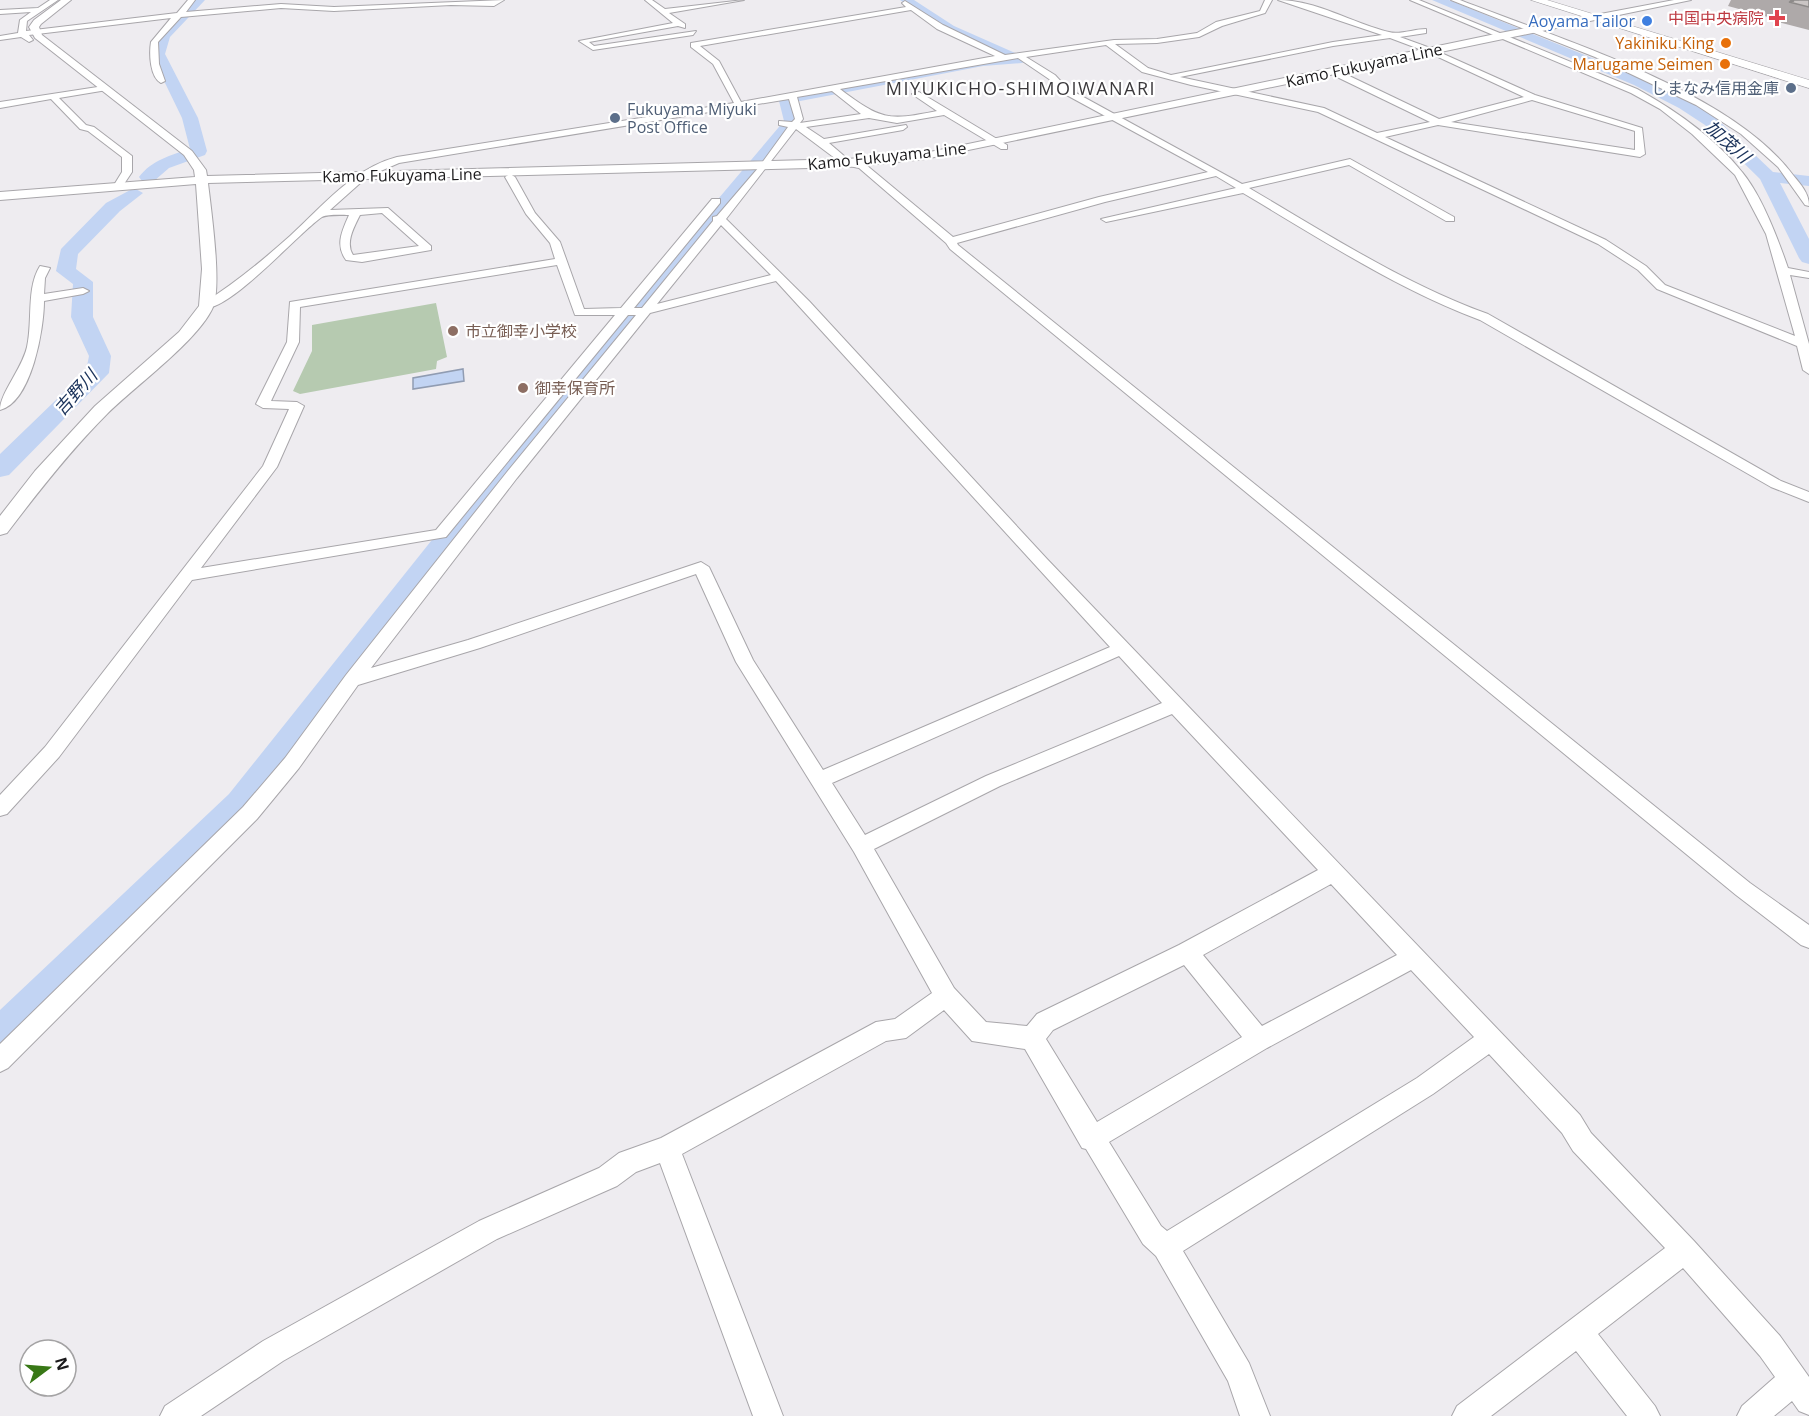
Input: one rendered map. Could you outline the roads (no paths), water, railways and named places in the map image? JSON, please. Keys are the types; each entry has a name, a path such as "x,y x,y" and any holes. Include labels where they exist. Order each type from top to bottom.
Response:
{"highway":[{"path":"1536,0 1809,81"},
{"path":"1548,0 1600,18"}],"main road":[{"path":"0,529 41,475 101,410 184,335 206,306 208,269 200,170 190,154 45,42 36,32 36,22 67,0"},
{"name":"Kamo Fukuyama Line","path":"0,198 119,184 923,161 1534,32 1590,23 1600,18 1683,0"},
{"name":"Kamo Fukuyama Line","path":"1244,93 1341,75 1435,53"},
{"name":"Kamo Fukuyama Line","path":"356,179 510,177 753,167"},
{"name":"Kamo Fukuyama Line","path":"0,198 201,183"}],"street":[{"path":"22,33 24,20 55,0"},
{"path":"161,81 153,61 151,48 164,26 192,0"},
{"path":"181,25 206,0"},
{"path":"0,38 22,33 196,12 281,6 334,9 451,3 494,4 501,0"},
{"path":"648,0 661,12 706,42"},
{"path":"661,12 741,0"},
{"path":"901,0 940,27 1013,57 1052,77 1064,90 1217,173 1319,234 1451,305 1484,317 1588,374 1776,484 1809,497"},
{"path":"206,306 225,296 372,167 397,160 836,90 978,61 1107,43 1199,35 1219,24 1263,12 1265,3 1269,0"},
{"path":"1281,0 1348,19 1435,53 1532,97 1639,130 1640,154 1437,122 1341,75"},
{"path":"1413,0 1634,91 1663,107 1695,132 1739,174 1771,234 1809,370"},
{"path":"1454,0 1656,80 1694,100 1734,126 1779,163 1809,183"},
{"path":"739,105 716,63 694,45 913,8"},
{"path":"0,12 38,10"},
{"path":"678,24 583,41 592,48 693,33"},
{"path":"1170,77 1389,35 1423,31"},
{"path":"22,33 33,42 45,42"},
{"path":"1107,43 1126,54 1135,64 1170,77 1321,110 1602,242 1642,268 1660,287 1803,344"},
{"path":"0,105 104,88"},
{"path":"836,90 869,114"},
{"path":"916,94 1001,145"},
{"path":"52,96 83,127 92,129 124,153 128,165 119,184"},
{"path":"775,132 799,119 793,97"},
{"path":"1378,135 1532,97"},
{"path":"780,98 791,124 854,164 951,241 954,247 1304,529 1743,889 1809,938"},
{"path":"0,1060 250,813 292,763 352,680 635,311 791,124 869,114 904,120 945,112"},
{"path":"822,142 903,127"},
{"path":"1106,219 1236,193 1248,184 1350,162 1450,219"},
{"path":"1779,163 1809,203"},
{"path":"185,576 441,534 717,219 753,167"},
{"path":"951,241 1103,199 1217,173"},
{"path":"510,177 531,213 555,242 579,313 586,315 635,311 777,278"},
{"path":"322,213 384,210 427,248 362,259 350,258 345,251 346,232 356,212"},
{"path":"717,219 723,221 757,254 777,278 785,282 841,340 962,477 1122,649 1326,862 1331,873 1571,1124 1582,1142 1685,1250 1770,1346 1801,1391 1752,1416"},
{"path":"0,808 52,752 270,467 297,406 263,404 293,342 294,304 561,261"},
{"path":"0,405 14,393 24,376 38,336 37,279 44,268"},
{"path":"1783,271 1809,274"},
{"path":"39,298 83,291"},
{"path":"352,680 474,644 701,567 745,662 861,846 946,996 980,1033 1032,1038"},
{"path":"819,780 1122,649"},
{"path":"861,846 993,782 1176,705"},
{"path":"1032,1038 1045,1022 1187,952 1331,873"},
{"path":"1187,952 1259,1040"},
{"path":"1091,1139 1259,1040 1413,958"},
{"path":"175,1416 273,1351 488,1230 608,1178 628,1162 668,1148 884,1030 898,1030 946,996"},
{"path":"1032,1038 1091,1139 1152,1235 1165,1247 1239,1373 1256,1416"},
{"path":"1165,1247 1425,1086 1491,1039"},
{"path":"668,1148 768,1416"},
{"path":"1467,1416 1685,1250"},
{"path":"1580,1332 1645,1416"}],"water":[{"path":"463,369 464,381 413,389 413,378"}],"waterway":[{"name":"吉野川","path":"148,177 163,164 199,151 190,118 158,54 163,37 168,30 199,0"},
{"path":"906,0 949,29 1000,50 1014,60"},
{"name":"加茂川","path":"1438,0 1639,82 1685,105 1711,122 1768,177"},
{"path":"1014,60 1022,59"},
{"path":"0,1039 242,804 477,502 792,122 793,118 787,101 789,99 983,62 1014,60"},
{"path":"1768,177 1809,181"},
{"name":"加茂川","path":"1768,177 1809,258"},
{"name":"吉野川","path":"0,469 97,373 100,356 82,317 83,282 66,271 68,253 113,207 134,193"}],"place":[{"name":"中国中央病院","path":"1777,18"},
{"name":"Aoyama Tailor","path":"1647,21"},
{"name":"Yakiniku King","path":"1726,43"},
{"name":"Marugame Seimen","path":"1725,64"},
{"name":"しまなみ信用金庫","path":"1791,88"},
{"name":"Fukuyama Miyuki Post Office","path":"615,118"},
{"name":"市立御幸小学校","path":"453,331"},
{"name":"御幸保育所","path":"523,388"}],"district":[{"name":"MIYUKICHO-SHIMOIWANARI","path":"1021,88"}]}
